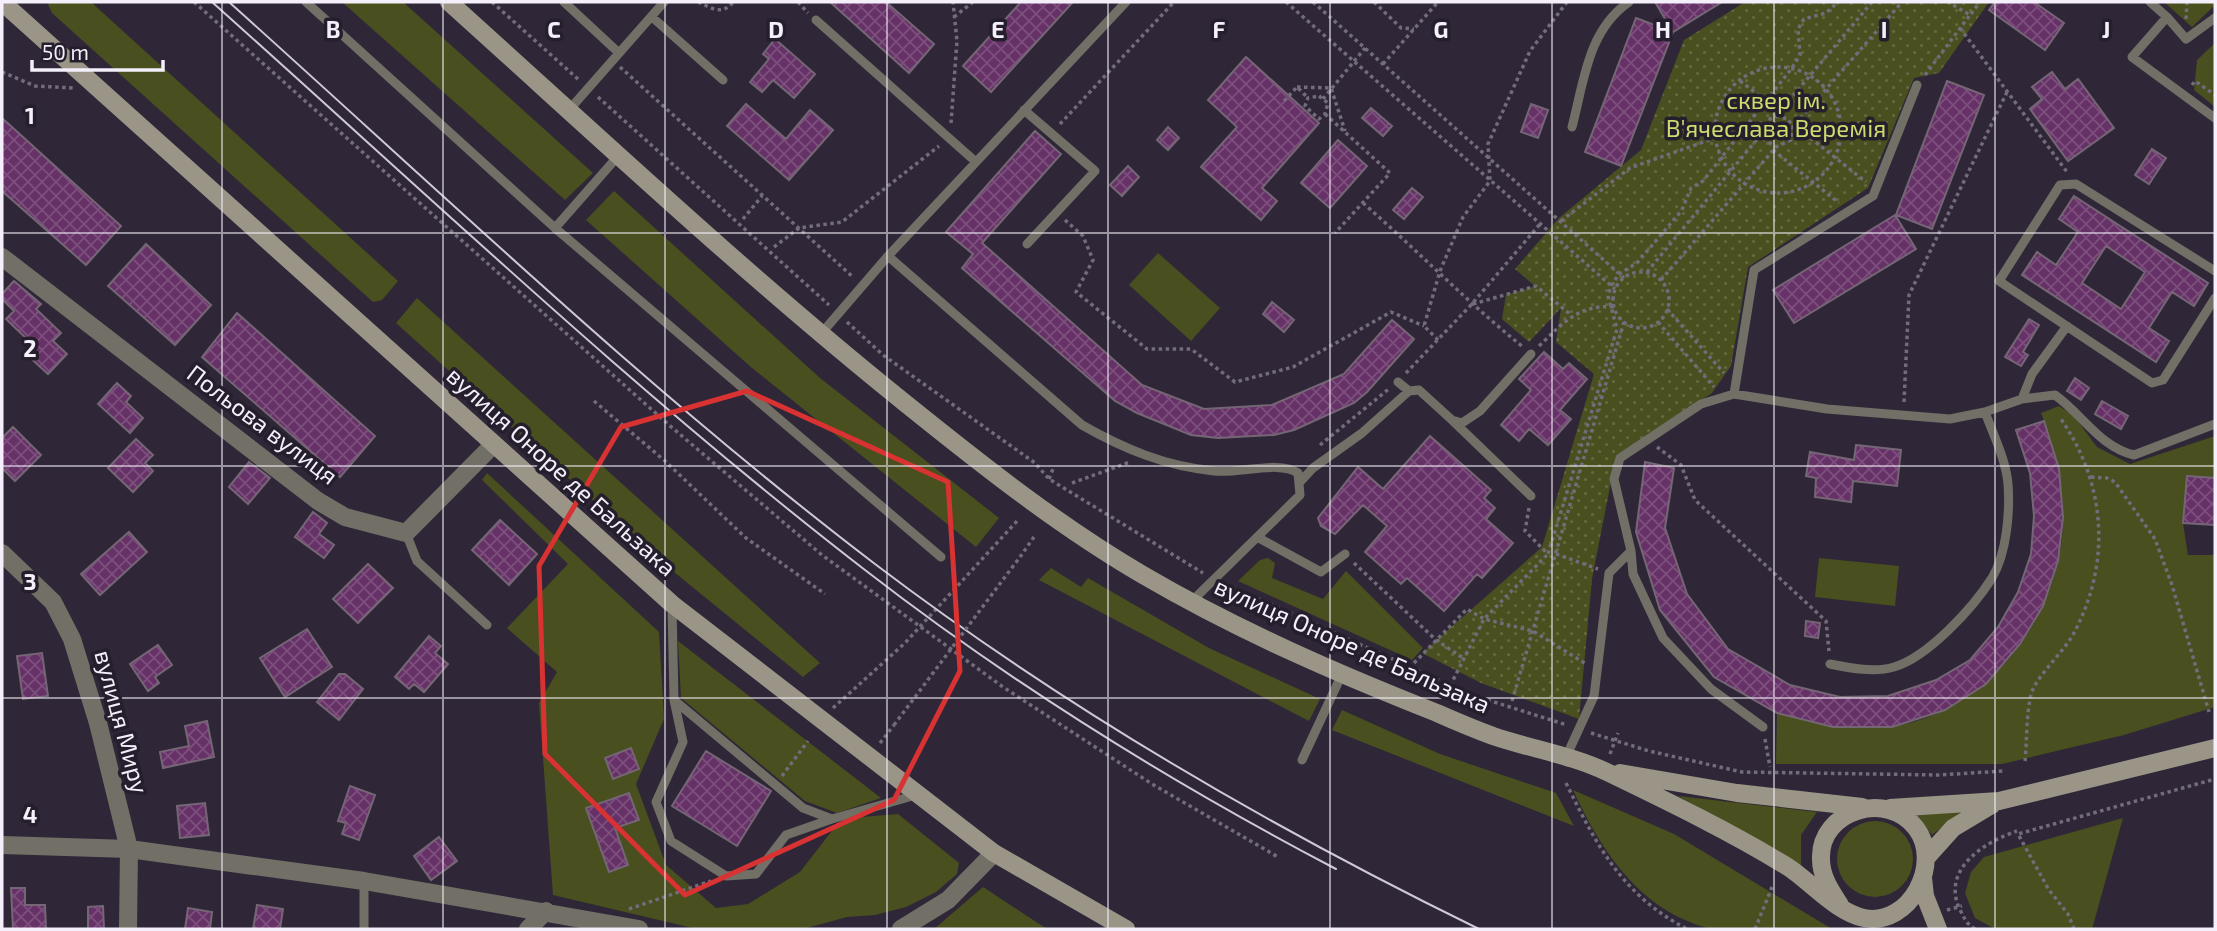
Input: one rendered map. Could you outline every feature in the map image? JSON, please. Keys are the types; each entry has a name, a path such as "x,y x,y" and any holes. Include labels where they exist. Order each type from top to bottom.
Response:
{"street":[{"name":"вулиця Оноре де Бальзака","path":"2,2 672,604 994,853 1126,929"},
{"name":"вулиця Оноре де Бальзака","path":"449,2 820,335 1033,503 1141,574 1253,634 1493,736 1566,757 1607,762 1737,793 1866,808"},
{"name":"Польова вулиця","path":"2,257 318,501 345,517 406,533"},
{"path":"406,533 493,445"},
{"name":"вулиця Миру","path":"2,553 53,602 72,639 98,723 130,849 128,929"},
{"path":"1881,929 1840,905 1824,878 1822,844 1835,824 1854,811 1866,808 1999,801 2215,748"},
{"name":"вулиця Оноре де Бальзака","path":"1607,762 1789,868 1840,905"},
{"path":"1927,857 1953,828 1999,801"},
{"path":"1887,808 1907,818 1921,835 1927,857 1923,878 1925,896 1938,929"},
{"path":"2,845 130,849 364,881 639,929"},
{"path":"901,929 948,900 994,853"},
{"path":"1864,918 1880,917 1908,906 1923,878"},
{"path":"528,929 546,911"}],"lane":[{"path":"306,2 555,228 941,557"},
{"path":"564,2 616,57"},
{"path":"569,110 664,2"},
{"path":"820,335 888,256 1126,2"},
{"path":"1572,127 1595,40 1615,12 1629,2"},
{"path":"2150,2 2186,39 2215,18"},
{"path":"652,17 723,80"},
{"path":"2167,18 2132,57 2215,118"},
{"path":"816,20 976,162"},
{"path":"1735,390 1754,270 1873,195 1917,85"},
{"path":"1024,110 1095,171 1027,243"},
{"path":"555,228 619,155"},
{"path":"2215,271 2076,184 2060,185 1999,281 2152,383 2163,380 2215,298"},
{"path":"888,256 1082,425 1146,456 1215,471 1290,467 1298,472 1300,495 1192,601"},
{"path":"2022,399 2032,374 2067,326"},
{"path":"1452,420 1462,423 1480,411 1531,354"},
{"path":"1398,382 1409,391"},
{"path":"1300,482 1313,468 1363,433 1409,391 1419,390 1531,496"},
{"path":"1763,727 1711,689 1663,638 1633,574 1631,551 1614,479 1620,458 1701,404 1735,390 1828,409 1950,419 1985,412 2022,399 2055,394 2074,408 2105,443 2134,455 2215,424"},
{"path":"1830,664 1855,670 1894,667 1934,642 1958,620 1993,576 2006,533 2008,482 1985,412"},
{"path":"406,533 417,561 487,625"},
{"path":"1257,537 1321,572 1345,554"},
{"path":"1566,757 1594,696 1609,573 1631,551"},
{"path":"672,604 674,700 683,742 656,802 671,841 726,876 756,874 786,835 916,795"},
{"path":"1301,760 1342,674"},
{"path":"674,700 803,808 832,820"},
{"path":"364,881 365,929"}],"path":[{"path":"194,2 679,434 822,555 1003,687 1152,784 1278,857"},
{"path":"492,2 883,355 1035,463 1049,479 1214,579 1449,685 1615,740 1742,772 1939,775 2003,771"},
{"path":"698,2 720,11 727,9 733,2"},
{"path":"774,247 799,228 842,222 950,139 957,41 953,2"},
{"path":"954,17 973,2"},
{"path":"1052,134 1174,2"},
{"path":"1286,2 1613,288 1614,307 1624,322 1641,328 1658,323 1668,309 1668,293 1661,280 1647,272 1622,276"},
{"path":"1313,2 1622,276"},
{"path":"1374,2 1401,27 1415,29"},
{"path":"1383,64 1438,2"},
{"path":"1424,326 1440,271 1462,217 1490,181 1488,144 1530,51 1567,2"},
{"path":"1447,692 1484,619 1548,554 1617,329 1608,296 1622,276 1637,263 1682,210 1690,188 1703,181 1768,102 1800,55 1798,29 1804,19 1826,13 1839,2"},
{"path":"1647,272 1763,132 1766,121 1778,114 1871,2"},
{"path":"1661,280 1774,148 1791,140 1794,126 1902,2"},
{"path":"1948,2 1970,15"},
{"path":"1917,85 1980,2"},
{"path":"1960,28 2067,173"},
{"path":"1322,99 1365,48"},
{"path":"616,57 863,286"},
{"path":"1765,68 1792,68 1810,76 1826,89 1839,113 1841,126 1835,158 1814,182 1800,189 1776,193 1744,183 1730,172 1715,138 1717,111 1739,80 1765,68"},
{"path":"2,72 35,86 70,88 94,85"},
{"path":"1739,80 1876,190"},
{"path":"1284,101 1297,87 1331,88"},
{"path":"1297,87 1308,98"},
{"path":"1331,88 1346,133"},
{"path":"1904,415 1909,295 2007,92"},
{"path":"1319,96 1328,103 1325,114 1319,119 1305,107 1308,98 1319,96"},
{"path":"1325,114 1390,173 1335,233"},
{"path":"1560,222 1630,168 1715,138 1763,132"},
{"path":"1763,132 1765,140 1849,211"},
{"path":"743,219 762,195"},
{"path":"1363,202 1440,271 1471,305 1531,354 1572,316 1592,306 1614,307"},
{"path":"1057,212 1083,236 1093,260 1076,292 1147,349 1191,349 1235,382 1293,367 1391,312 1424,326 1438,340"},
{"path":"1290,467 1398,382 1471,305 1539,224"},
{"path":"1471,305 1536,286 1572,316"},
{"path":"1668,309 1735,390"},
{"path":"1512,701 1624,322"},
{"path":"1658,323 1723,397"},
{"path":"594,401 665,461 746,538 825,594"},
{"path":"2025,761 2032,689 2059,658 2075,631 2088,603 2095,572 2099,514 2091,477 2071,434 2059,416"},
{"path":"1647,440 1681,465 1695,500 1826,621 1830,664"},
{"path":"1072,484 1146,456"},
{"path":"1049,479 1053,469"},
{"path":"2091,477 2108,478 2115,482 2155,539 2172,585 2209,712"},
{"path":"1531,496 1525,531 1548,554 1609,573"},
{"path":"832,709 920,626 1018,520"},
{"path":"878,745 1036,534"},
{"path":"1345,554 1436,640 1463,658"},
{"path":"1413,663 1467,609 1484,619 1533,631 1596,670"},
{"path":"1763,727 1770,767"},
{"path":"1607,762 1618,733"},
{"path":"775,785 808,741"},
{"path":"2074,929 2068,914 2049,890 2018,834 2215,779"},
{"path":"1566,783 1590,834 1629,889 1686,929"},
{"path":"1975,929 1965,920 1954,890 1963,864 1978,848 2017,831"},
{"path":"594,920 726,876"},
{"path":"1755,929 1772,887"},
{"path":"1945,911 1960,906"}],"highlighted area":[{"path":"747,391 948,482 960,671 894,800 685,895 545,754 539,566 621,427"}],"green space":[{"path":"91,2 398,281 382,300 373,302 52,13 48,4"},
{"path":"342,2 403,2 593,173 565,200"},
{"name":"сквер ім. В'ячеслава Веремія","path":"1745,2 1989,2 1939,73 1914,78 1868,188 1748,267 1731,366 1712,393 1616,456 1592,579 1579,719 1481,683 1422,653 1542,547 1594,374 1556,342 1561,308 1529,342 1502,319 1506,295 1535,286 1515,269 1559,218 1641,150 1684,40"},
{"path":"2164,2 2215,2 2215,5 2192,27"},
{"path":"2215,43 2215,107 2194,90 2197,60"},
{"path":"614,191 820,378 999,518 976,547 752,368 586,220"},
{"path":"1158,253 1220,308 1191,341 1129,285"},
{"path":"417,298 820,663 803,677 658,559 396,323"},
{"path":"2059,406 2074,416 2097,447 2130,464 2215,436 2215,478 2187,476 2183,523 2188,555 2215,555 2215,707 2124,735 2002,764 1776,764 1777,713 1893,726 1928,717 1961,701 1990,679 2015,652 2035,621 2050,587 2060,552 2063,516 2061,490 2054,450 2041,413"},
{"path":"487,473 659,632 664,719 636,784 666,865 716,908 748,904 800,872 838,823 862,817 898,814 959,863 957,874 936,892 906,907 875,915 847,917 803,929 697,929 553,895 539,703 557,672 507,628 568,564 482,480"},
{"path":"1268,558 1275,563 1272,578 1323,599 1346,571 1423,648 1412,660 1238,581 1260,560"},
{"path":"1819,558 1899,566 1895,606 1815,597"},
{"path":"1051,568 1081,587 1088,578 1209,648 1320,699 1309,721 1039,580"},
{"path":"678,641 881,798 837,813 805,801 681,698"},
{"path":"1342,710 1440,754 1556,793 1574,826 1332,730"},
{"path":"1573,790 1674,834 1832,929 1717,929 1684,919 1662,907 1625,875 1596,834"},
{"path":"1678,796 1817,812 1801,835 1801,866"},
{"path":"1963,811 1932,835 1916,814"},
{"path":"2123,818 2092,929 1995,929 1975,918 1965,893 1971,872 1984,857"},
{"path":"1875,821 1889,824 1902,832 1910,845 1913,859 1910,873 1902,886 1889,894 1875,897 1861,894 1848,886 1840,873 1837,859 1840,845 1848,832 1861,824"},
{"path":"983,887 1047,929 934,929"}],"building":[{"path":"830,2 886,2 934,44 909,73"},
{"path":"1021,2 1073,2 991,92 963,66"},
{"path":"1655,2 1722,2 1673,32"},
{"path":"1995,2 2034,2 2064,23 2045,50 1989,10"},
{"path":"1636,18 1673,32 1621,166 1585,152"},
{"path":"775,39 815,74 794,98 773,80 762,92 750,82 769,59 763,54"},
{"path":"1246,57 1319,123 1262,188 1277,201 1261,220 1201,167 1237,127 1208,100"},
{"path":"2052,72 2065,89 2078,79 2114,128 2068,161 2030,109 2042,99 2032,87"},
{"path":"1947,81 1984,95 1932,229 1896,215"},
{"path":"746,104 786,139 810,110 833,130 789,180 727,126"},
{"path":"1531,104 1548,110 1538,138 1521,132"},
{"path":"1371,108 1392,126 1383,136 1362,118"},
{"path":"2,118 121,226 86,265 2,191"},
{"path":"1168,127 1179,138 1168,150 1157,140"},
{"path":"1035,131 1061,154 982,243 1142,385 1204,409 1272,405 1344,374 1392,320 1414,339 1354,403 1294,430 1274,435 1218,438 1191,435 1115,401 962,268 973,254 946,232"},
{"path":"1338,140 1367,166 1330,208 1301,183"},
{"path":"2152,149 2166,158 2149,184 2135,175"},
{"path":"1128,166 1139,177 1122,196 1110,185"},
{"path":"1412,188 1423,197 1404,219 1393,210"},
{"path":"2074,196 2208,283 2194,306 2172,292 2149,328 2169,341 2156,362 2022,275 2037,252 2056,265 2078,232 2059,219","holes":["2106,246 2145,272 2121,309 2082,283"]},
{"path":"1895,215 1916,249 1794,323 1773,290"},
{"path":"146,244 211,305 175,345 108,286"},
{"path":"14,281 41,304 36,309 61,333 53,341 67,354 48,374 25,353 33,345 6,319 14,311 2,299 2,294"},
{"path":"1272,302 1294,320 1284,332 1263,314"},
{"path":"237,313 375,436 340,477 202,357"},
{"path":"2029,319 2039,325 2023,352 2028,355 2021,366 2005,357"},
{"path":"1544,352 1563,369 1569,363 1587,379 1560,410 1571,419 1548,445 1529,429 1519,441 1501,425 1531,390 1519,379"},
{"path":"2075,378 2089,388 2081,400 2067,391"},
{"path":"117,383 131,396 126,402 143,418 130,433 98,404"},
{"path":"2102,401 2128,416 2121,429 2095,414"},
{"path":"2044,421 2059,469 2063,517 2058,561 2043,606 2020,644 1986,684 1945,710 1892,727 1833,727 1777,713 1714,677 1660,610 1636,532 1645,462 1674,468 1665,528 1687,594 1728,649 1790,685 1840,697 1888,696 1936,680 1970,660 1998,627 2018,592 2031,554 2034,516 2030,473 2016,430"},
{"path":"13,427 41,455 15,481 2,468 2,438"},
{"path":"1430,436 1491,490 1484,498 1495,508 1486,519 1513,543 1482,578 1477,574 1444,611 1407,578 1401,584 1365,552 1387,526 1363,505 1335,534 1321,526 1318,518 1358,467 1383,489"},
{"path":"136,439 153,455 145,463 153,471 133,492 108,468"},
{"path":"1856,445 1901,450 1897,486 1853,481 1851,502 1815,497 1816,478 1806,476 1810,452 1854,460"},
{"path":"249,462 270,478 248,504 229,487"},
{"path":"2187,476 2215,478 2215,525 2183,523"},
{"path":"313,512 327,523 319,534 334,545 324,558 295,537"},
{"path":"500,520 537,554 509,585 472,550"},
{"path":"129,532 147,552 100,595 81,574"},
{"path":"368,564 393,588 358,623 333,599"},
{"path":"1806,621 1820,623 1818,638 1805,636"},
{"path":"307,629 332,667 285,697 260,658"},
{"path":"429,636 441,646 435,653 448,664 424,692 414,684 409,689 395,677"},
{"path":"158,645 172,665 155,677 159,683 148,691 130,664"},
{"path":"42,653 48,696 23,699 17,656"},
{"path":"339,674 345,674 363,689 339,720 317,702"},
{"path":"207,721 214,757 163,768 160,752 189,746 185,726"},
{"path":"631,748 639,769 613,779 605,758"},
{"path":"706,751 771,791 737,846 672,806"},
{"path":"350,786 375,795 359,840 342,834 346,823 338,821"},
{"path":"629,793 639,820 615,828 628,865 609,872 586,808"},
{"path":"205,803 209,835 180,838 177,806"},
{"path":"439,837 457,861 431,880 414,856"},
{"path":"11,888 25,888 25,905 45,905 46,929 13,929"},
{"path":"257,905 283,909 280,929 253,929"},
{"path":"103,906 104,929 88,929 88,907"},
{"path":"188,908 212,912 210,929 185,929"}],"tram line":[{"path":"212,2 615,364 780,503 865,570 978,653 1094,730 1214,802 1336,869"},
{"path":"229,2 627,360 708,430 875,564 1019,666 1168,761 1244,806 1479,929"}]}
